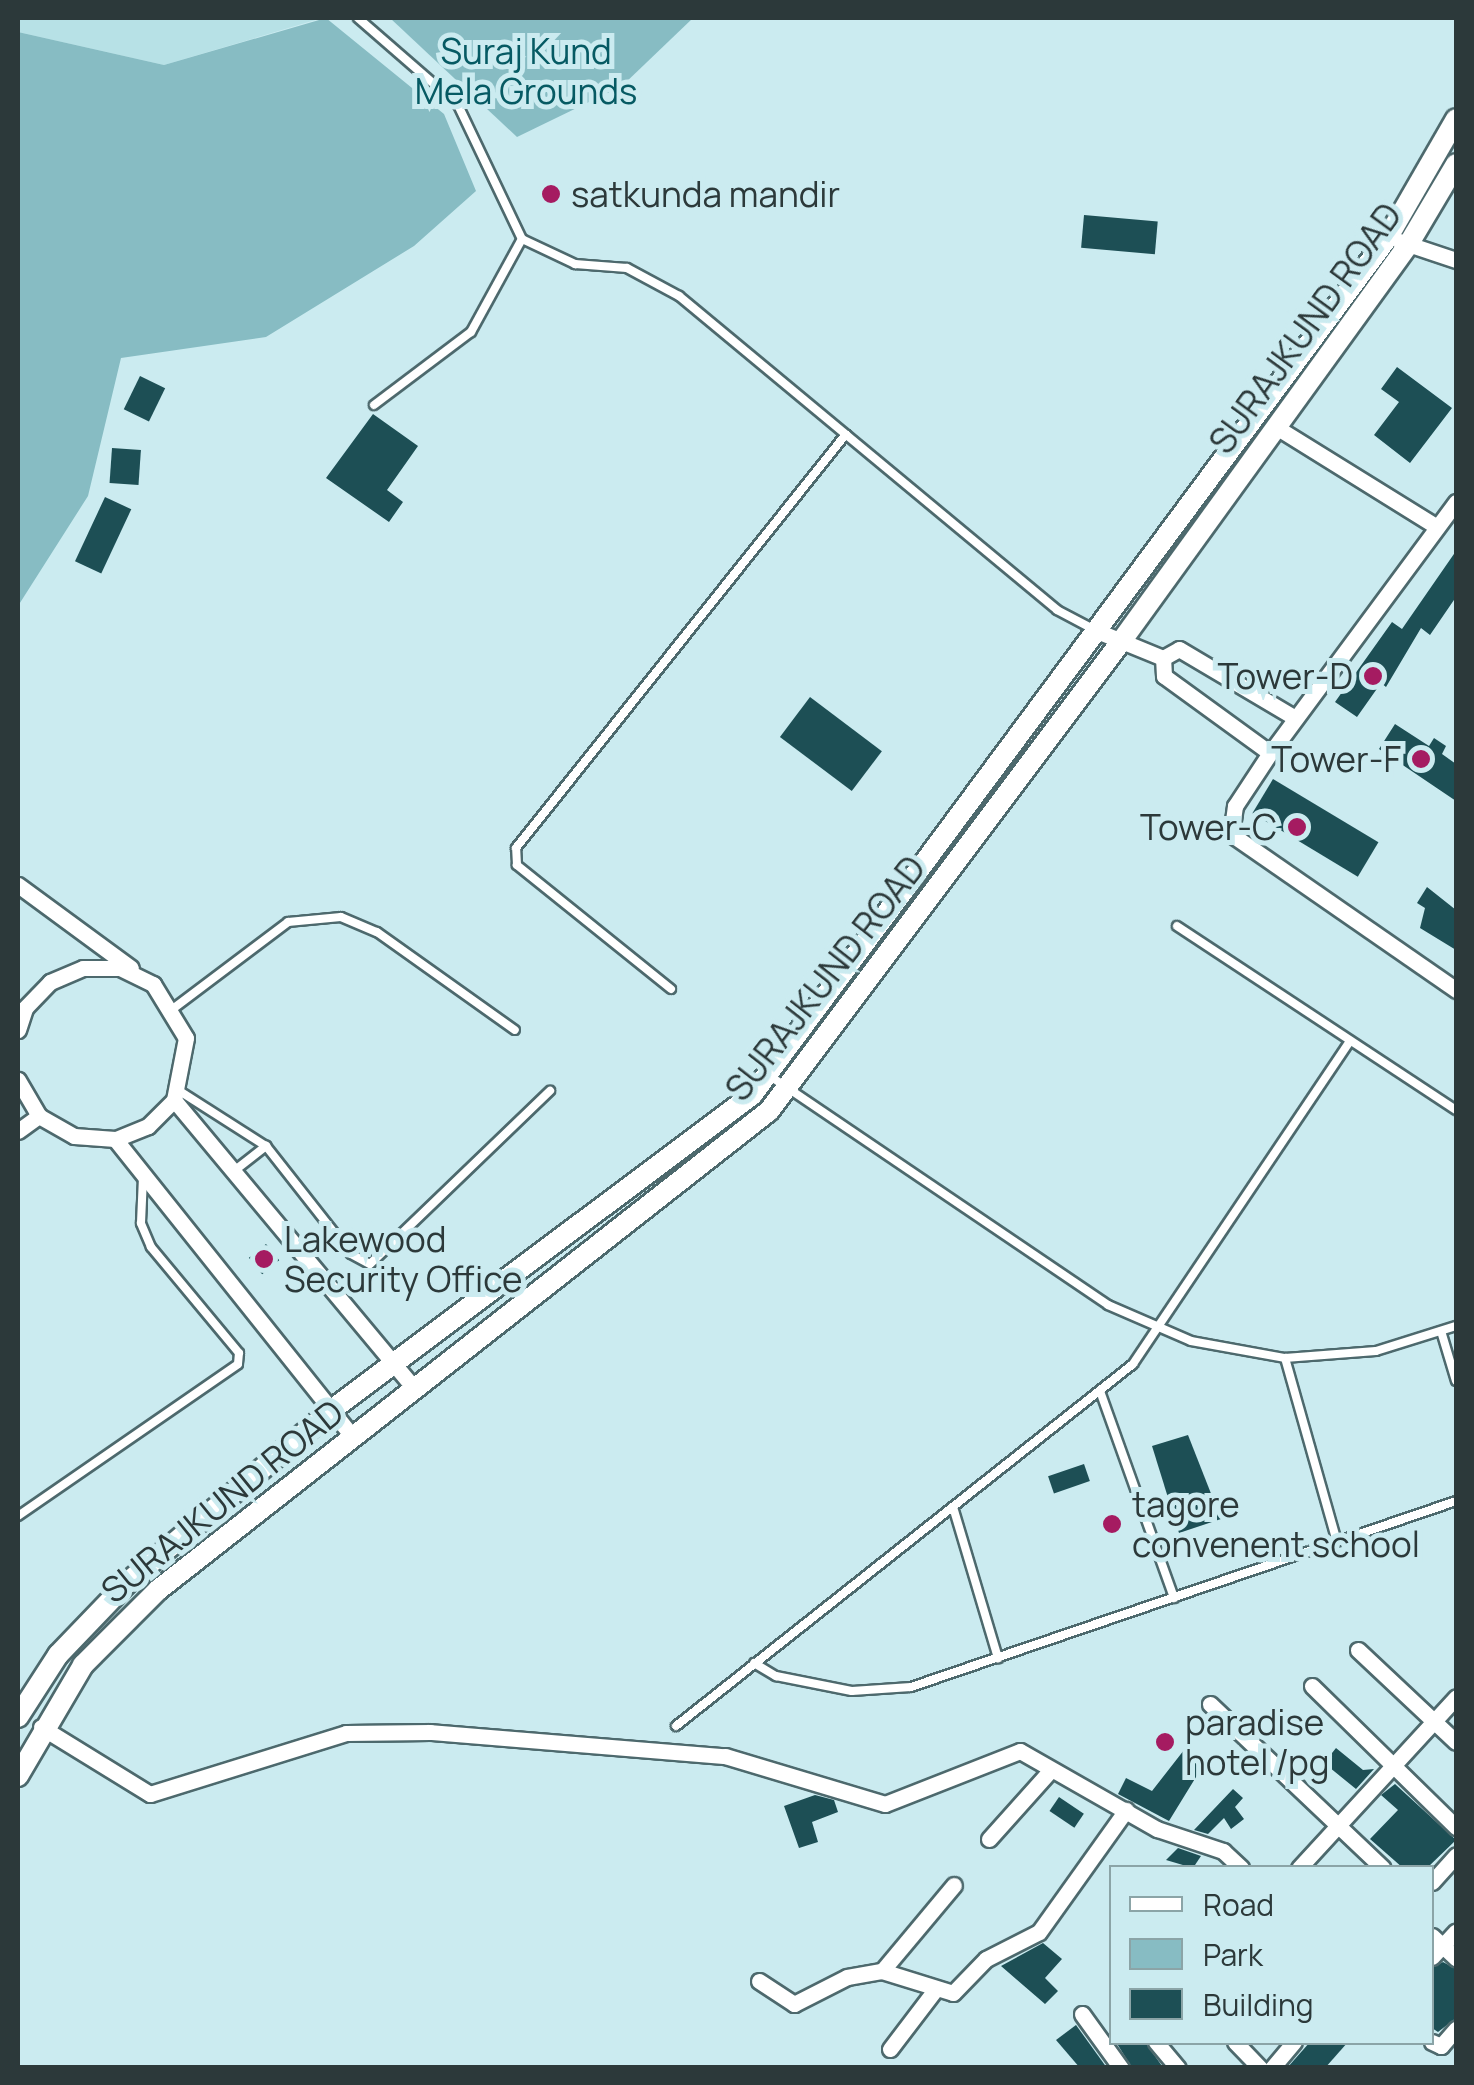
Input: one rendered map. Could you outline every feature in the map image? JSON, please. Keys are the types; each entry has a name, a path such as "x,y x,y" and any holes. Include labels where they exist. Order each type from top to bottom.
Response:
{"main road":[{"name":"SURAJKUND ROAD","path":"18,1776 42,1727 83,1665 133,1612 352,1434 721,1154 788,1088 1299,396 1398,241 1456,119"},
{"name":"SURAJKUND ROAD","path":"18,1717 100,1607 333,1409 723,1122 768,1075 1280,381 1398,241 1456,164"},
{"path":"1280,381 1299,396"}],"street":[{"path":"1398,241 1456,260"},
{"path":"1276,428 1434,524"},
{"path":"1456,502 1434,524 1234,806 1231,834 1456,990"},
{"path":"1097,631 1163,658 1179,649 1295,718"},
{"path":"1163,658 1164,676 1270,753"},
{"path":"18,884 153,984 174,1008 186,1038 176,1095 148,1126 114,1139 74,1136 40,1116 18,1080"},
{"path":"18,1030 25,1008 50,982 83,968 120,968 153,984"},
{"path":"176,1095 234,1172 415,1389"},
{"path":"18,1131 40,1116"},
{"path":"114,1139 352,1434"},
{"path":"1358,1650 1456,1742"},
{"path":"1312,1686 1456,1827"},
{"path":"1302,1865 1456,1697"},
{"path":"1210,1704 1380,1865"},
{"path":"42,1727 150,1794 346,1733 430,1732 725,1756 885,1804 1006,1752 1020,1752 1049,1772 1233,1865"},
{"path":"989,1840 1049,1772"},
{"path":"759,1981 794,2004 847,1977 882,1971 934,1990 953,1992 986,1959 1034,1936 1126,1810"},
{"path":"1434,1880 1456,1855"},
{"path":"882,1971 954,1885"},
{"path":"1456,1931 1435,1946 1456,1958"},
{"path":"890,2049 934,1990"},
{"path":"1082,2014 1121,2068"},
{"path":"1434,2043 1442,2046 1456,2029"},
{"path":"1159,2045 1178,2068"},
{"path":"1238,2045 1260,2068"},
{"path":"1272,2068 1291,2045"}],"lane":[{"path":"358,18 458,105 522,238 549,256 651,277 1058,610 1097,631"},
{"path":"374,405 472,332 522,238"},
{"path":"671,989 517,864 516,848 846,434"},
{"path":"174,1008 288,922 341,917 376,932 515,1030"},
{"path":"1176,926 1456,1110"},
{"path":"676,1726 1100,1391 1159,1329 1350,1040"},
{"path":"768,1075 1060,1274 1159,1329 1241,1354 1285,1358 1376,1351 1456,1326"},
{"path":"176,1095 266,1146 351,1254 370,1264 550,1091"},
{"path":"234,1172 266,1146"},
{"path":"18,1516 238,1364 239,1352 151,1247 141,1223 142,1177"},
{"path":"1441,1331 1456,1381"},
{"path":"1285,1358 1337,1542"},
{"path":"1100,1391 1174,1598"},
{"path":"754,1663 800,1682 888,1691 998,1658 1456,1501"},
{"path":"953,1507 998,1658"}],"shaded area":[{"path":"18,18 322,18 164,65 18,32"}],"green space":[{"path":"326,18 444,114 476,191 414,246 266,337 121,358 88,496 18,606 18,32 164,65"},
{"name":"Suraj Kund Mela Grounds","path":"390,18 693,18 622,86 517,137"}],"building":[{"path":"1084,215 1158,221 1155,254 1081,248"},
{"path":"1397,367 1452,408 1410,463 1374,435 1399,402 1381,389"},
{"path":"140,376 165,388 149,422 124,409"},
{"path":"373,414 418,446 387,490 403,502 389,522 326,478"},
{"path":"112,448 141,450 138,485 110,483"},
{"path":"105,497 131,509 101,574 75,561"},
{"path":"1456,551 1456,597 1430,635 1421,628 1386,687 1381,683 1357,717 1335,702 1392,622 1402,629"},
{"path":"810,697 882,751 852,791 780,737"},
{"name":"Tower-F","path":"1395,724 1429,746 1434,738 1446,746 1442,754 1456,764 1456,801 1379,749"},
{"name":"Tower-C","path":"1273,779 1378,842 1358,877 1252,813"},
{"path":"1427,887 1456,910 1456,950 1420,928 1425,908 1417,903"},
{"name":"Lakewood Security Office","path":"266,1244 279,1260 262,1274 249,1258"},
{"path":"1188,1435 1221,1519 1179,1533 1152,1446"},
{"path":"1084,1464 1090,1481 1054,1493 1048,1476"},
{"path":"1336,1748 1363,1770 1374,1769 1356,1789 1324,1763"},
{"path":"1184,1750 1204,1764 1169,1821 1118,1794 1126,1778 1152,1791"},
{"path":"1395,1784 1456,1840 1430,1865 1400,1865 1370,1839 1398,1810 1381,1795"},
{"path":"1233,1789 1243,1798 1235,1807 1244,1819 1231,1829 1224,1818 1208,1834 1194,1830"},
{"path":"815,1795 834,1800 838,1812 812,1822 818,1842 799,1848 784,1806"},
{"path":"1059,1797 1084,1814 1074,1828 1049,1811"},
{"path":"1178,1848 1201,1856 1195,1865 1166,1860"},
{"path":"1043,1943 1062,1959 1045,1978 1058,1991 1045,2004 1001,1966"},
{"path":"1443,1962 1456,1969 1456,2018 1438,2032 1434,2029 1434,1967"},
{"path":"1076,2025 1107,2068 1080,2068 1056,2040"},
{"path":"1118,2045 1147,2045 1162,2066 1132,2068"},
{"path":"1307,2045 1345,2045 1325,2068 1287,2068"}],"place":[{"name":"satkunda mandir","path":"551,194"},
{"name":"Tower-D","path":"1373,676"},
{"name":"Tower-F","path":"1421,759"},
{"name":"Tower-C","path":"1297,827"},
{"name":"Lakewood Security Office","path":"264,1259"},
{"name":"tagore convenent school","path":"1112,1524"},
{"name":"paradise hotel /pg","path":"1165,1742"}]}
